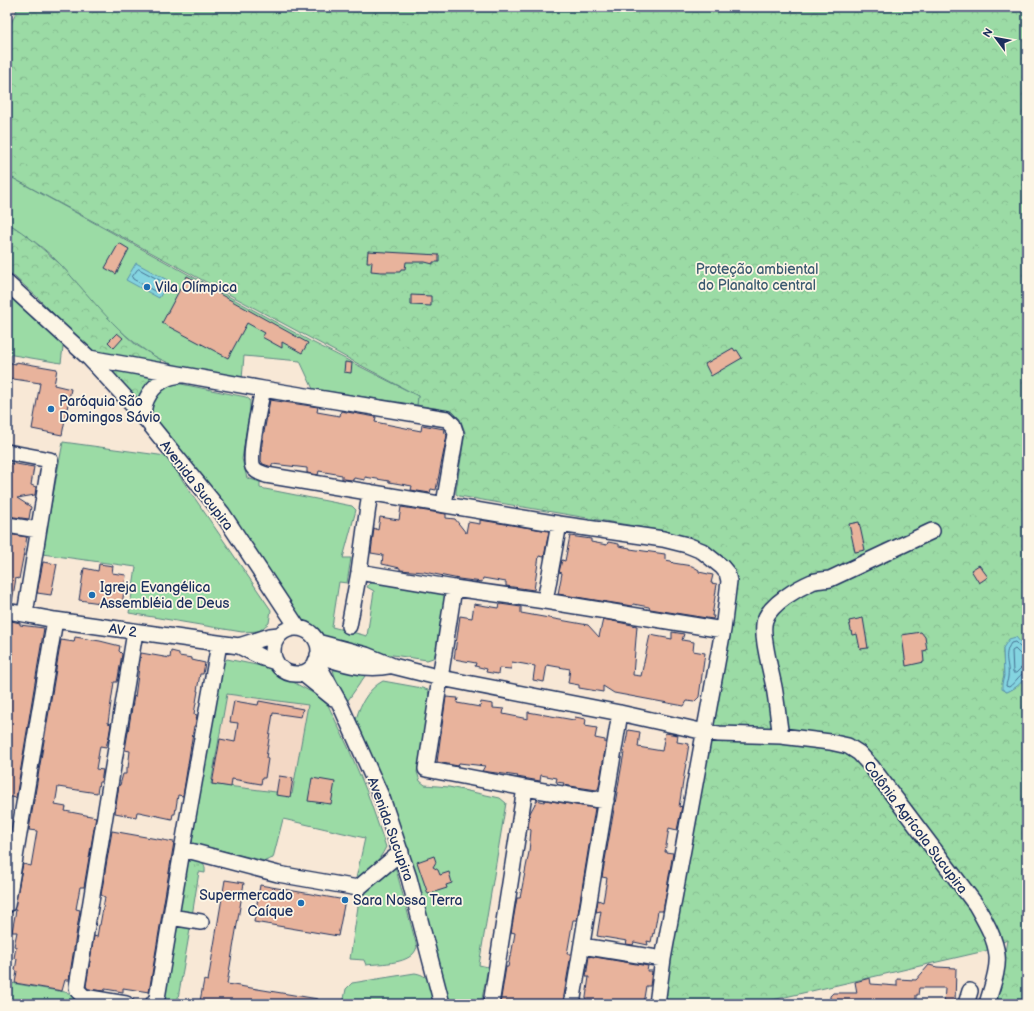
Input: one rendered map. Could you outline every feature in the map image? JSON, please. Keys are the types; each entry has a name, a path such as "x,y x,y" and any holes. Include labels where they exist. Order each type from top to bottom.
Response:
{"street":[{"name":"Avenida Sucupira","path":"7,283 92,359 143,414 222,513 298,628"},
{"path":"92,359 446,419 453,425 456,434 444,504"},
{"path":"184,375 166,378 156,386 147,398 143,414 203,479 233,518 279,585 303,626 313,634 318,650 310,668 297,674 287,672 276,662 273,648 276,639 288,629 298,628 309,632 318,650"},
{"path":"263,389 251,457 254,468 258,472 559,524 663,539 687,545 702,551 722,567 727,573 729,581 723,630 663,959 657,1004"},
{"path":"7,452 50,459 25,614"},
{"path":"349,626 359,572 370,492"},
{"path":"545,601 559,524"},
{"path":"7,525 38,530"},
{"path":"781,736 765,636 764,621 768,613 778,603 796,590 814,582 830,578 932,531"},
{"path":"359,572 723,630"},
{"path":"454,588 426,770 606,801"},
{"name":"AV 2","path":"7,611 55,620 239,646 263,658 276,662"},
{"path":"281,634 288,613"},
{"path":"7,905 55,620"},
{"path":"126,1004 84,997 78,991 77,987 135,632"},
{"name":"AV 2","path":"239,646 281,634"},
{"path":"153,1004 157,998 219,644"},
{"name":"Avenida Sucupira","path":"318,650 340,704 382,798 401,852 442,1004"},
{"name":"Colônia Agrícola Sucupira","path":"318,650 334,661 364,667 393,666 441,678 620,713 705,732 719,734 781,736 830,742 848,746 859,753 871,766 976,905 988,926 997,956 996,972 987,1004"},
{"name":"Avenida Sucupira","path":"302,673 340,704"},
{"path":"572,1004 620,713"},
{"path":"354,723 379,778 404,842 437,955 448,1004"},
{"path":"491,1004 525,788"},
{"path":"183,849 278,874 358,888 401,852"},
{"path":"171,917 201,922"},
{"path":"582,946 663,959"}],"shaded area":[{"path":"227,694 308,705 292,794 211,784"}],"green space":[{"name":"Proteção ambiental do Planalto central","path":"18,7 1027,7 1027,650 1023,643 1003,648 1004,676 1002,684 1006,692 1013,689 1019,684 1027,672 1027,1004 997,1004 1007,940 985,951 755,1004 663,1004 713,722 735,587 735,575 731,564 706,546 669,532 459,496 456,494 456,491 465,432 460,419 452,411 417,405 418,396 7,175 7,33"},
{"name":"Vila Olímpica","path":"7,175 310,341 418,396 417,405 313,389 300,361 244,356 242,379 189,369 160,359 145,350 119,329 49,253 7,222"},
{"path":"7,223 24,233 60,264 123,333 136,345 161,360 160,363 93,353 37,297 7,270"},
{"path":"7,289 61,336 63,347 61,363 7,354"},
{"path":"101,362 161,376 143,407"},
{"path":"176,383 246,397 250,400 250,410 242,459 247,478 260,482 260,488 352,506 356,510 343,558 351,558 347,583 339,582 332,627 367,636 374,591 367,587 369,584 374,582 444,594 445,600 435,655 433,658 427,660 372,652 320,639 303,626 279,585 241,530 151,418 149,403 157,389"},
{"path":"63,442 166,456 271,610 269,623 259,631 242,632 129,613 136,567 42,554"},
{"path":"227,659 266,667 313,693 328,705 367,792 386,847 376,862 355,883 365,838 283,819 273,858 265,861 194,844 191,839 223,664","holes":["227,694 308,705 292,794 211,784"]},
{"path":"373,669 365,676 344,706 333,670"},
{"path":"383,681 428,690 430,702 417,772 420,781 425,785 449,787 500,798 506,803 479,965 488,967 481,1004 445,1004 355,726 358,713 364,700 372,689"},
{"path":"192,859 198,860 204,864 205,873 199,872 192,916 178,914 187,864"},
{"path":"394,862 417,947 414,953 403,960 366,965 364,960 350,959 359,900 364,892"},
{"path":"177,922 191,924 177,1004 163,1004"},
{"path":"415,973 425,977 431,984 435,1004 343,1004 346,989 352,983"},
{"path":"11,983 72,994 81,1004 7,1004 7,984"}],"water":[{"path":"136,263 169,281 159,298 126,280"},
{"path":"1016,637 1027,650 1027,664 1023,680 1007,692 1002,689 1004,676 1003,648 1009,639"}],"building":[{"path":"119,243 129,249 116,274 105,268"},
{"path":"368,251 439,255 439,262 433,262 433,264 425,262 406,262 405,269 401,269 400,272 371,271 372,262 367,262"},
{"path":"187,276 308,343 302,353 282,342 282,348 262,337 265,333 247,323 228,358 162,323"},
{"path":"411,295 431,296 431,306 411,305"},
{"path":"117,333 123,338 114,348 108,342"},
{"path":"733,348 735,351 737,350 742,358 711,376 705,364"},
{"name":"Paróquia São Domingos Sávio","path":"7,362 16,364 16,362 57,369 54,385 71,389 62,435 32,429 40,383 7,378"},
{"path":"345,362 352,363 351,373 344,372"},
{"path":"270,400 318,407 317,412 340,416 341,411 376,417 375,422 421,431 422,425 444,429 447,435 436,490 431,489 430,493 411,490 412,486 389,481 365,477 365,480 354,478 353,480 342,479 342,475 319,471 318,475 307,473 307,468 272,464 272,467 263,464 261,461 262,443"},
{"path":"10,463 34,467 31,485 36,487 35,495 17,498 31,507 29,519 7,516 7,464 10,465"},
{"path":"401,507 446,514 446,518 455,519 466,533 468,522 480,524 480,520 549,531 544,557 539,556 534,590 506,586 506,582 483,578 482,582 459,579 424,572 400,570 400,568 382,564 383,555 371,553 374,528 378,530 380,517 399,520"},
{"path":"859,522 865,550 855,552 849,524"},
{"path":"7,534 27,537 19,579 16,578 12,602 7,602"},
{"path":"570,536 591,539 591,542 607,545 608,542 619,544 619,546 630,549 665,554 665,560 692,566 699,570 699,572 713,575 711,583 717,584 712,616 714,616 713,619 650,609 649,607 633,604 632,606 558,594 562,573 559,572 562,560 565,561"},
{"path":"43,562 57,564 51,595 37,593"},
{"path":"99,564 113,566 112,573 126,575 122,606 79,600 84,568 98,571"},
{"path":"979,565 988,577 979,583 971,570"},
{"path":"474,604 499,608 500,604 521,607 521,613 588,625 599,637 603,619 637,626 633,675 641,676 650,635 672,639 672,632 684,634 682,640 694,642 693,651 705,653 699,697 694,702 687,701 684,706 614,693 603,686 603,692 579,688 579,685 568,683 570,669 547,665 544,682 533,680 535,666 512,662 511,669 499,668 498,674 486,672 487,669 475,666 476,663 454,659 460,616 472,618"},
{"path":"863,618 868,648 860,649 857,634 852,635 849,621"},
{"path":"7,620 20,623 20,625 44,628 16,798 7,796"},
{"path":"921,632 925,637 927,650 923,651 924,662 906,666 902,635"},
{"path":"75,637 120,646 119,651 122,654 117,682 114,682 108,723 111,724 109,736 106,747 100,746 96,769 103,770 97,793 58,787 55,805 66,807 65,811 96,817 84,887 80,887 76,909 80,910 69,980 65,980 62,991 15,983 17,959 14,958 16,947 14,946 17,932 12,932 16,910 14,910 23,864 31,866 37,831 29,830 61,640 74,642"},
{"path":"171,651 179,653 179,656 192,658 192,660 205,663 203,674 200,674 197,691 194,714 197,715 183,796 178,795 175,814 173,814 172,819 139,812 137,812 136,817 115,813 119,785 123,774 126,774 126,768 128,768 130,751 125,750 134,696 135,697 141,653 170,658"},
{"path":"446,697 458,698 457,703 480,707 481,702 493,704 493,708 504,709 503,714 528,719 528,712 574,720 575,717 586,719 585,726 597,728 595,738 605,740 606,743 599,787 597,790 563,785 564,783 556,782 557,778 541,775 540,781 482,771 485,766 459,763 458,766 437,762"},
{"path":"234,701 258,705 259,701 303,709 301,717 273,713 266,758 268,759 265,778 262,778 261,784 232,779 231,787 212,784 220,739 235,742 238,723 230,722"},
{"path":"628,730 640,732 638,747 662,751 665,733 678,735 677,742 689,744 679,807 682,806 677,830 669,828 665,852 673,853 663,911 658,911 654,934 653,933 651,942 647,941 648,945 634,942 633,945 626,944 627,941 597,936 601,911 596,912 598,900 603,902 607,878 602,877"},
{"path":"279,776 293,778 290,797 276,795"},
{"path":"312,778 335,782 331,804 308,801"},
{"path":"537,800 595,808 577,920 573,920 567,954 571,954 563,1004 500,1004 506,967 508,967 511,956 515,933 511,932 517,898 520,898 529,852 531,830 528,828 530,813"},
{"path":"112,831 174,842 149,992 123,988 123,992 105,989 104,991 88,989 86,986 94,936 97,937 105,897 101,895"},
{"path":"434,856 436,862 433,867 438,870 440,875 449,872 452,883 446,885 447,888 428,894 417,862"},
{"path":"225,880 244,883 227,984 318,999 318,1004 216,1004 200,1001 204,980 208,981"},
{"path":"260,885 345,900 338,936 254,922"},
{"path":"589,956 648,966 647,971 652,971 650,986 646,986 643,1004 585,1004 589,977 586,977"},
{"path":"929,965 956,968 955,1004 944,1004 945,988 919,988 918,995 916,995 916,1004 830,1004 830,996 833,993 857,993 855,982 870,978 871,984 897,986 897,979 916,980"}],"place":[{"name":"Vila Olímpica","path":"147,287"},
{"name":"Paróquia São Domingos Sávio","path":"51,409"},
{"name":"Igreja Evangélica Assembléia de Deus","path":"92,595"},
{"name":"Sara Nossa Terra","path":"345,900"},
{"name":"Supermercado Caíque","path":"301,903"}]}
